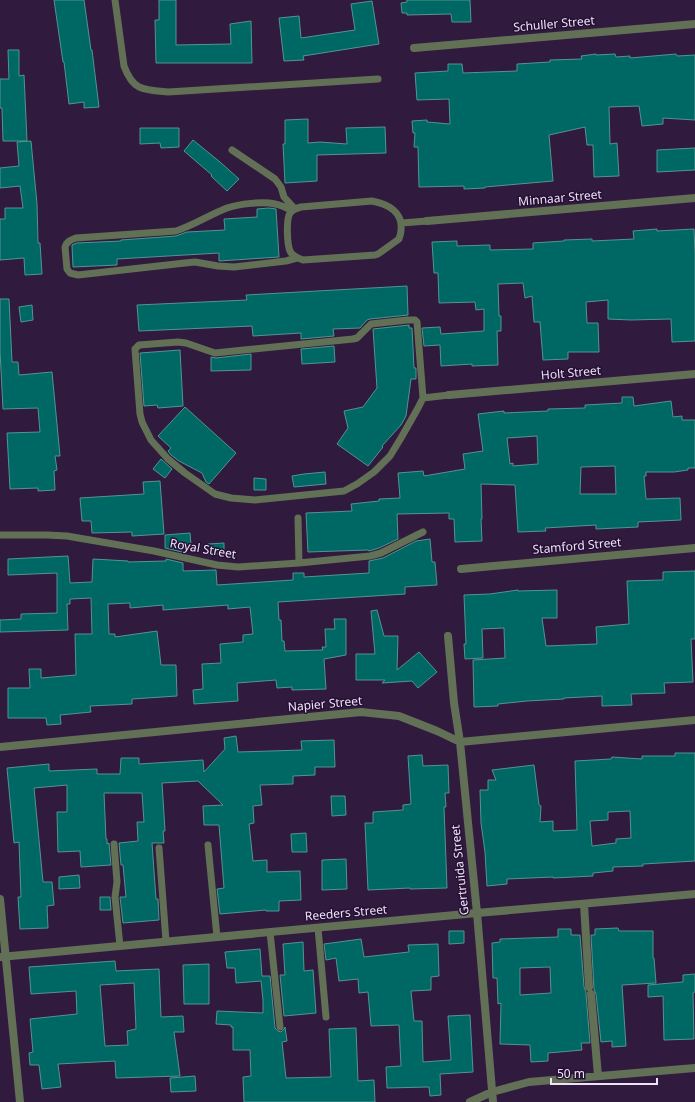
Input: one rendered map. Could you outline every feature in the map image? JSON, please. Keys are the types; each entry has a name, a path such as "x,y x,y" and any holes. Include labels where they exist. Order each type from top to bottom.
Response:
{"street":[{"name":"Schuller Street","path":"414,48 695,24"},
{"name":"Minnaar Street","path":"427,221 695,198"},
{"name":"Holt Street","path":"449,395 695,374"},
{"name":"Stamford Street","path":"461,569 695,548"},
{"name":"Gertruida Street","path":"448,636 477,913 493,1102"},
{"name":"Napier Street","path":"0,747 361,712 399,716 460,742 695,720"},
{"name":"Reeders Street","path":"3,956 695,894"},
{"path":"0,899 3,956 20,1102"},
{"path":"584,904 598,1076"},
{"path":"470,1102 492,1092 529,1082 695,1068"}],"lane":[{"path":"115,0 124,66 133,82 139,87 150,91 168,92 378,78"},
{"path":"232,150 275,179 281,187 284,197 294,210"},
{"path":"372,201 393,210 400,218 402,223 400,235 398,239 375,255 303,260 292,254 288,245 288,219 294,210 301,207 372,201"},
{"path":"294,210 275,203 250,204 227,208 185,228 76,238 68,241 65,247 67,269 70,273 78,275 195,262 234,267 286,261 297,258"},
{"path":"402,223 427,221"},
{"path":"415,320 417,322 423,398 402,438 390,456 374,472 344,491 255,500 231,498 215,494 186,473 168,459 151,440 142,422 140,414 135,349 144,344 178,342 186,343 215,353 345,340 357,338 371,324 415,320"},
{"path":"423,398 449,395"},
{"path":"298,518 299,563"},
{"name":"Royal Street","path":"0,535 67,536 217,565 238,567 370,556 381,553 423,532"},
{"path":"114,844 117,882 115,897 120,946"},
{"path":"208,845 217,937"},
{"path":"159,848 166,941"},
{"path":"318,928 326,1017"},
{"path":"270,932 280,1027"}],"building":[{"path":"54,0 84,0 99,107 84,108 84,102 69,104"},
{"path":"159,0 176,0 176,45 231,44 230,24 251,21 252,63 156,63 155,20 159,20"},
{"path":"407,0 470,0 471,22 452,22 451,14 407,15 407,13 402,13 401,3 407,2"},
{"path":"372,1 379,44 303,56 304,60 284,61 279,18 299,16 301,38 355,30 351,4"},
{"path":"8,50 19,50 19,76 24,75 27,141 3,141 2,108 0,108 0,79 9,79"},
{"path":"615,54 616,57 630,56 630,58 676,54 677,56 695,55 695,120 663,118 663,124 642,126 639,106 609,107 610,144 617,143 619,176 594,177 593,145 587,145 585,127 549,135 553,181 464,189 464,186 419,187 418,147 414,147 415,133 413,133 412,121 427,120 427,122 450,124 449,99 417,100 415,73 448,71 448,64 462,64 463,73 517,71 517,64 550,62 550,60 582,59 581,56"},
{"path":"308,119 308,143 320,142 347,144 346,128 385,127 386,153 317,155 317,181 285,183 283,144 285,144 285,120"},
{"path":"140,128 179,128 179,147 161,148 160,143 140,144"},
{"path":"193,140 239,179 227,191 211,176 212,175 184,151"},
{"path":"31,141 37,204 38,243 40,243 42,274 25,275 24,258 0,260 0,219 5,219 5,208 23,208 20,186 0,188 0,168 19,166 17,142"},
{"path":"695,148 695,170 657,172 657,150"},
{"path":"257,209 276,209 279,257 219,261 219,253 117,259 117,265 73,267 72,245 77,243 121,241 176,236 187,232 225,230 224,219 257,217"},
{"path":"657,229 657,231 694,229 695,341 672,342 671,319 608,319 608,300 586,302 587,323 598,323 599,352 568,352 568,359 543,360 540,322 534,322 532,296 525,298 523,283 498,284 501,331 497,331 498,365 472,366 472,364 441,366 440,345 424,346 422,328 440,327 441,334 484,331 484,309 476,310 475,302 439,303 438,273 434,273 432,242 457,241 457,246 490,245 490,250 533,249 533,243 564,240 592,239 592,241 634,239 633,231"},
{"path":"407,286 408,315 370,319 367,320 360,328 333,329 334,336 301,339 301,333 253,336 252,326 139,331 137,305 247,300 246,295"},
{"path":"0,299 9,299 12,362 18,362 19,375 52,372 60,456 55,456 57,470 54,471 55,490 38,491 38,488 10,489 7,433 40,432 38,408 3,409 0,351"},
{"path":"32,305 33,320 21,322 19,307"},
{"path":"409,325 409,328 412,328 416,379 411,379 406,416 401,425 382,446 383,447 368,466 337,444 348,428 344,411 363,407 377,388 373,329"},
{"path":"334,346 335,362 302,364 301,349"},
{"path":"180,350 183,406 158,408 157,405 144,406 140,353"},
{"path":"251,354 251,370 211,371 211,357 216,358"},
{"path":"622,397 633,397 634,406 671,401 673,417 682,416 682,420 695,420 695,468 688,468 688,470 674,472 646,472 646,476 644,476 646,499 680,498 681,520 638,522 638,527 596,529 596,525 545,528 546,531 518,532 515,485 481,484 482,541 455,542 454,519 449,519 449,513 397,514 398,539 379,548 369,551 308,552 306,513 352,511 351,504 379,501 379,499 400,498 398,473 423,471 424,476 465,469 463,454 483,451 478,414 504,411 504,413 548,411 548,409 585,408 585,405 622,403","holes":["537,436 538,464 513,466 513,463 510,464 507,438","615,466 616,494 580,494 581,467"]},
{"path":"185,407 236,453 209,484 206,482 202,473 171,455 168,451 171,448 158,436"},
{"path":"161,459 172,469 165,478 153,469"},
{"path":"325,472 326,484 294,487 292,476"},
{"path":"254,478 266,479 266,490 254,490"},
{"path":"160,481 164,534 132,536 132,532 92,533 91,521 82,521 80,498 144,494 143,482"},
{"path":"190,533 191,545 182,545 182,552 165,548 165,535"},
{"path":"430,539 432,562 435,562 437,585 405,587 405,594 278,602 282,641 284,641 285,651 323,650 322,647 326,647 325,629 335,629 334,619 346,619 346,655 324,659 326,689 292,690 292,687 277,688 276,680 237,683 238,701 194,704 193,690 203,689 202,664 221,663 220,644 243,642 243,635 253,634 250,607 228,609 228,605 163,610 163,605 130,608 130,603 108,604 109,634 115,634 115,637 157,631 161,665 176,665 177,696 132,699 132,704 90,706 91,712 60,715 61,724 47,725 46,718 8,718 8,688 30,688 29,669 41,669 41,678 76,675 75,634 92,634 91,598 70,599 70,604 67,604 68,630 0,632 0,620 21,619 21,614 57,613 57,573 8,575 8,559 68,556 70,583 92,582 93,559 128,562 166,561 166,559 183,563 183,571 216,570 217,585 293,580 293,573 304,573 304,577 369,573 369,561 383,558 416,541"},
{"path":"224,543 224,554 208,554 208,544"},
{"path":"695,571 695,639 691,639 693,682 664,683 665,693 631,694 632,705 602,706 602,696 527,701 498,704 498,706 474,707 473,660 505,658 504,628 482,629 483,658 465,659 464,644 466,644 464,595 490,594 518,590 557,590 557,618 542,618 546,646 597,644 596,627 629,624 627,581 663,580 663,572"},
{"path":"377,610 384,636 398,636 397,670 419,652 437,672 418,688 412,681 382,683 385,680 356,680 356,654 375,654 371,611"},
{"path":"236,736 238,752 302,750 301,741 334,740 335,767 315,767 315,775 293,776 293,784 260,785 262,805 253,806 254,823 249,824 253,861 267,860 267,872 300,871 301,900 279,901 279,911 266,910 220,914 217,889 224,888 219,825 204,825 203,806 223,805 198,781 162,783 165,831 163,831 164,843 152,843 159,920 123,923 120,897 126,897 119,843 138,841 137,822 144,822 142,793 104,793 106,839 107,844 109,843 111,865 81,867 80,851 58,852 57,812 67,812 67,785 34,788 43,882 52,882 54,905 47,906 48,928 20,929 18,897 21,897 19,842 14,843 7,768 49,764 49,771 97,769 97,774 120,774 121,758 139,758 139,764 203,760 204,772 225,749 224,738"},
{"path":"675,753 695,753 695,861 613,867 613,871 593,873 593,876 507,879 507,884 487,886 485,852 481,823 480,790 488,790 488,780 496,780 492,770 534,765 539,805 541,806 540,822 553,821 553,831 577,830 575,761 611,759 612,757 642,759 642,756 675,756","holes":["630,811 631,838 616,839 616,843 592,846 590,821 608,820 608,812"]},
{"path":"422,755 423,766 448,765 449,793 445,793 446,807 444,807 447,888 368,890 365,823 373,823 373,812 403,810 403,805 411,804 408,756"},
{"path":"331,796 345,796 346,815 332,816"},
{"path":"306,833 307,852 292,852 291,834"},
{"path":"346,859 347,889 322,890 322,860"},
{"path":"79,875 80,888 59,889 59,877"},
{"path":"100,897 110,897 111,910 100,910"},
{"path":"618,928 619,931 653,931 653,958 656,983 622,985 626,1046 612,1047 612,1041 601,1042 596,994 594,989 591,935 595,935 595,929"},
{"path":"558,929 571,929 571,935 580,935 590,1043 581,1043 582,1050 548,1053 548,1061 531,1062 530,1045 500,1044 501,1003 498,1004 497,978 493,978 492,943 500,942 500,939 558,937","holes":["550,967 551,993 520,995 520,968"]},
{"path":"449,931 464,931 464,943 449,944"},
{"path":"361,939 364,957 409,952 408,945 438,944 439,976 431,977 431,990 411,991 414,1021 422,1021 423,1062 451,1060 448,1016 470,1015 473,1072 440,1074 441,1095 430,1096 429,1087 387,1088 386,1067 401,1066 399,1025 371,1026 368,992 359,993 358,979 339,981 336,958 326,960 324,944"},
{"path":"303,942 304,971 313,970 316,1013 284,1016 280,975 285,975 283,944"},
{"path":"260,949 262,976 270,976 275,1028 281,1032 285,1027 287,1041 282,1042 286,1078 331,1077 329,1029 356,1028 358,1081 374,1080 375,1102 244,1102 243,1077 251,1076 250,1050 233,1050 233,1027 231,1027 231,1025 216,1024 217,1011 263,1013 261,981 236,983 235,968 227,968 225,952"},
{"path":"115,961 116,971 159,969 161,1017 183,1016 184,1032 174,1032 180,1076 116,1078 115,1061 58,1064 61,1087 42,1089 39,1065 30,1065 29,1053 33,1052 30,1019 77,1014 76,991 31,994 29,967","holes":["134,983 136,1029 127,1031 128,1045 105,1046 100,985"]},
{"path":"209,964 209,1004 184,1004 183,965"},
{"path":"695,974 695,992 693,993 694,1039 664,1040 663,996 648,997 648,985 683,982 683,975"},
{"path":"195,1076 196,1091 171,1092 170,1078"}]}
